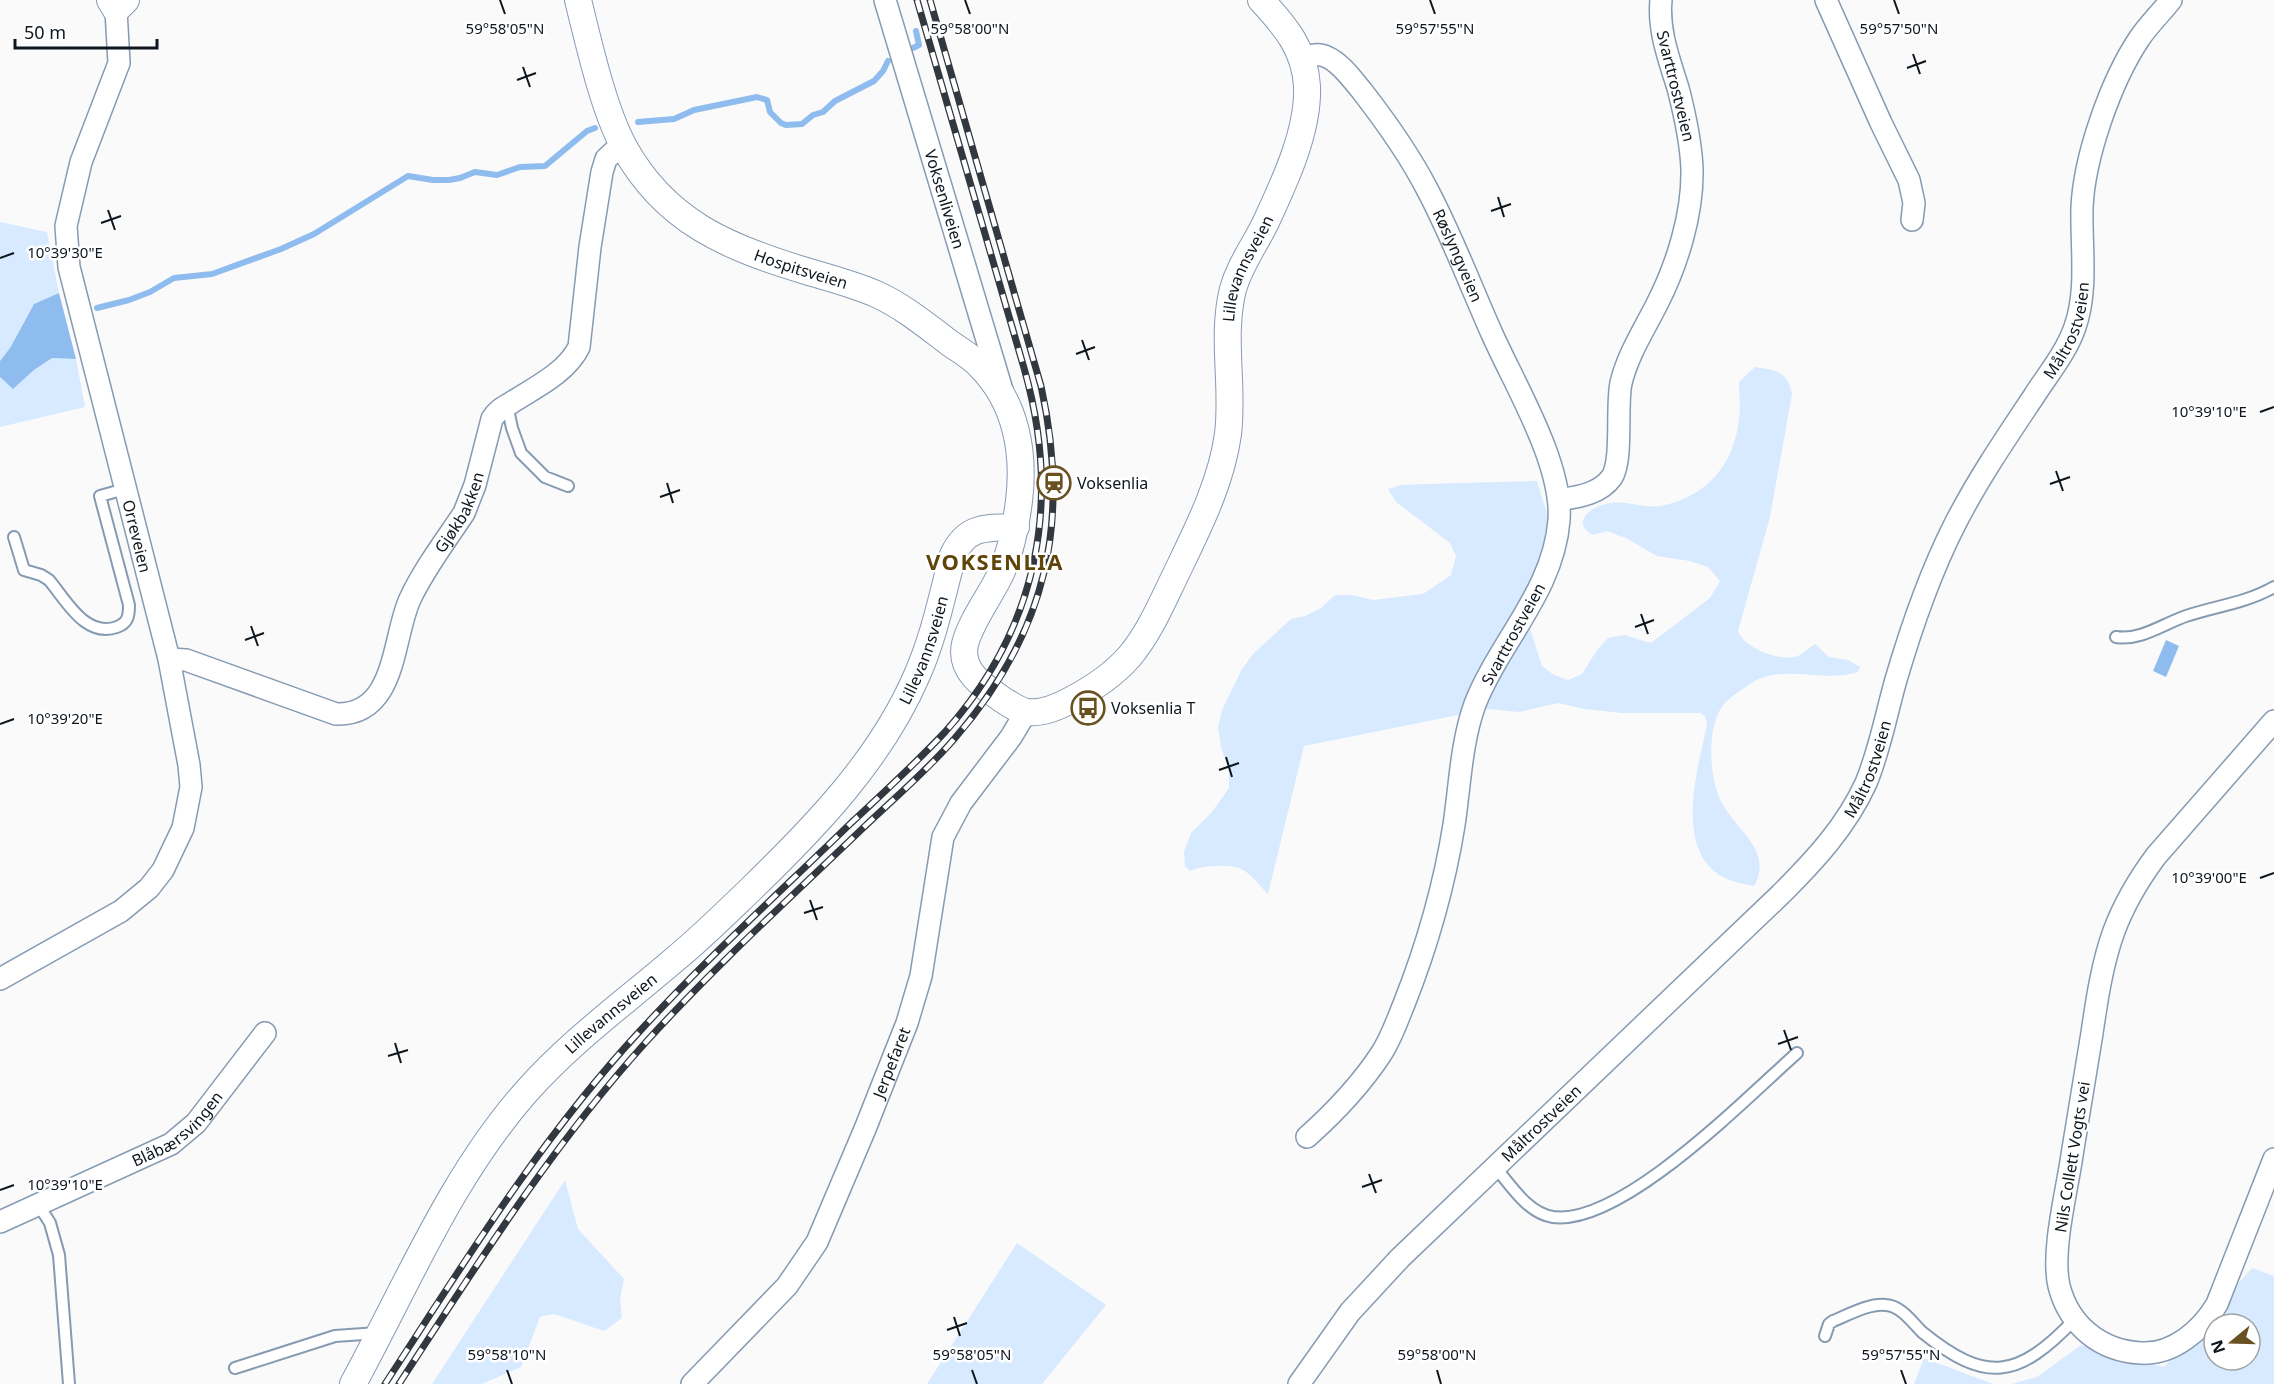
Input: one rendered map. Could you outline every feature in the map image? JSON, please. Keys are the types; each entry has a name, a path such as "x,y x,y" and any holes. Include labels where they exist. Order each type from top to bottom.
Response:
{"street":[{"name":"Hospitsveien","path":"578,0 609,111 622,144 639,172 657,193 700,229 723,242 858,287 900,307 979,364 1005,400 1019,444 1022,479 1016,527"},
{"name":"Voksenliveien","path":"885,0 1005,400"},
{"name":"Lillevannsveien","path":"1026,712 1051,709 1077,697 1094,687 1126,660 1144,635 1196,534 1213,493 1228,432 1228,322 1234,289 1247,256 1264,225 1301,135 1307,99 1307,82 1302,58 1285,26 1261,0"},
{"name":"Svarttrostveien","path":"1307,1137 1337,1109 1383,1052 1415,975 1437,908 1454,827 1462,755 1470,719 1489,672 1537,594 1547,573 1557,542 1559,500 1583,496 1597,490 1612,477 1616,467 1618,406 1625,368 1672,270 1691,192 1690,146 1685,117 1661,30 1661,0"},
{"path":"1826,0 1876,113 1909,180 1914,202 1912,220"},
{"name":"Måltrostveien","path":"1299,1384 1350,1312 1400,1258 1781,894 1821,854 1854,806 1872,766 1896,679 1928,579 1974,487 2060,357 2075,328 2082,285 2082,204 2093,147 2119,74 2140,38 2171,0"},
{"name":"Orreveien","path":"0,979 121,911 149,888 163,870 174,850 188,811 191,787 169,659 69,267 66,226 81,162 119,63 118,4"},
{"name":"Røslyngveien","path":"1302,58 1320,55 1328,57 1340,67 1381,116 1416,168 1440,214 1544,445 1553,468 1559,500"},
{"name":"Gjøkbakken","path":"169,659 186,660 336,714 354,713 373,700 387,678 409,601 464,513 475,485 492,419 498,410 567,364 579,347 590,247 602,172 606,159 622,144"},
{"name":"Lillevannsveien","path":"353,1384 467,1172 526,1092 570,1047 719,920 830,808 879,744 916,678 930,643 952,555 957,546 963,538 978,530 1016,527"},
{"path":"1016,527 1011,549 1001,574 970,632 964,655 968,668 977,680 1011,705 1026,712"},
{"name":"Jerpefaret","path":"692,1384 787,1287 817,1242 907,1023 921,976 943,837 961,803 1011,737 1026,712"},
{"name":"Nils Collett Vogts vei","path":"2274,721 2156,856 2140,879 2114,932 2098,994 2059,1242 2057,1267 2059,1285 2063,1298 2075,1319 2090,1336 2101,1343 2125,1351 2143,1353 2170,1347 2194,1332 2204,1324 2217,1304 2274,1160"},
{"name":"Blåbærsvingen","path":"0,1222 145,1157 178,1138 196,1123 265,1034"}],"lane":[{"path":"510,403 509,414 521,453 545,477 568,486"},
{"path":"14,537 24,570 42,575 49,580 86,624 102,630 116,628 129,617 129,605 100,496 125,489"},
{"path":"2116,637 2127,639 2137,636 2187,616 2242,602 2274,587"},
{"path":"1495,1167 1518,1194 1543,1214 1566,1217 1599,1208 1638,1186 1675,1160 1797,1053"},
{"path":"38,1204 50,1223 58,1255 69,1384"},
{"path":"1825,1336 1829,1324 1833,1321 1878,1305 1886,1305 1899,1310 1945,1353 1956,1360 1983,1370 2003,1372 2023,1365 2036,1356 2075,1319"},
{"path":"235,1368 335,1336 381,1333"}],"shaded area":[{"path":"0,222 47,232 59,293 34,304 10,348 0,361"},
{"path":"52,358 76,359 85,407 0,427 0,377 13,389 34,370"},
{"path":"1755,367 1780,373 1787,380 1792,394 1770,517 1738,631 1748,643 1774,656 1800,655 1815,644 1829,657 1848,660 1860,667 1858,672 1844,675 1787,674 1760,679 1731,698 1718,714 1711,746 1715,783 1728,813 1756,851 1759,873 1754,886 1723,877 1708,864 1698,848 1693,807 1695,784 1707,725 1705,716 1700,713 1622,713 1584,709 1558,703 1519,712 1488,709 1304,746 1268,894 1247,872 1241,869 1227,866 1190,871 1185,866 1184,852 1191,833 1212,812 1229,788 1229,771 1221,747 1218,727 1222,710 1242,669 1254,653 1291,619 1305,616 1321,608 1335,595 1352,595 1373,600 1423,594 1451,575 1456,556 1450,543 1396,502 1388,489 1401,485 1537,481 1548,517 1547,542 1526,616 1542,666 1554,675 1568,680 1582,674 1597,650 1608,638 1624,635 1651,643 1710,598 1720,581 1708,567 1690,561 1657,556 1626,538 1607,531 1593,535 1583,526 1583,521 1589,512 1600,506 1620,503 1660,506 1676,502 1704,487 1724,464 1731,450 1740,414 1739,382"},
{"path":"565,1180 578,1229 624,1279 620,1299 622,1318 604,1331 554,1314 540,1317 521,1367 482,1384 432,1384"},
{"path":"1017,1243 1106,1305 1042,1384 927,1384"},
{"path":"2252,1268 2274,1276 2274,1384 2011,1384 2037,1377 2081,1345 2164,1367 2202,1324 2202,1372 2262,1372 2262,1312 2213,1312"},
{"path":"1924,1358 1993,1384 1914,1384"}],"water":[{"path":"59,293 76,359 52,358 34,370 13,389 0,377 0,361 10,348 34,304"},
{"path":"2166,640 2179,646 2166,677 2153,671"}],"waterway":[{"path":"913,48 919,45 916,31"},
{"path":"638,122 674,119 694,110 757,97 767,100 770,112 781,123 802,124 813,115 823,112 835,101 874,81 888,61"},
{"path":"97,308 150,292 174,278 212,274 281,249 314,234 408,176 449,180 475,172 497,175 520,167 545,166 587,131 595,128"}],"railway":[{"path":"385,1384 536,1158 603,1073 690,978 945,732 977,692 1002,650 1021,606 1034,560 1040,514 1041,466 1035,418 1024,368 917,0"},
{"path":"399,1384 546,1165 611,1082 672,1014 725,960 955,738 986,698 1011,657 1031,616 1044,573 1051,529 1053,483 1050,436 1041,386 930,0"}],"place":[{"name":"Voksenlia","path":"1054,483"},
{"name":"Voksenlia T","path":"1088,708"}],"district":[{"name":"VOKSENLIA","path":"995,561"}]}
